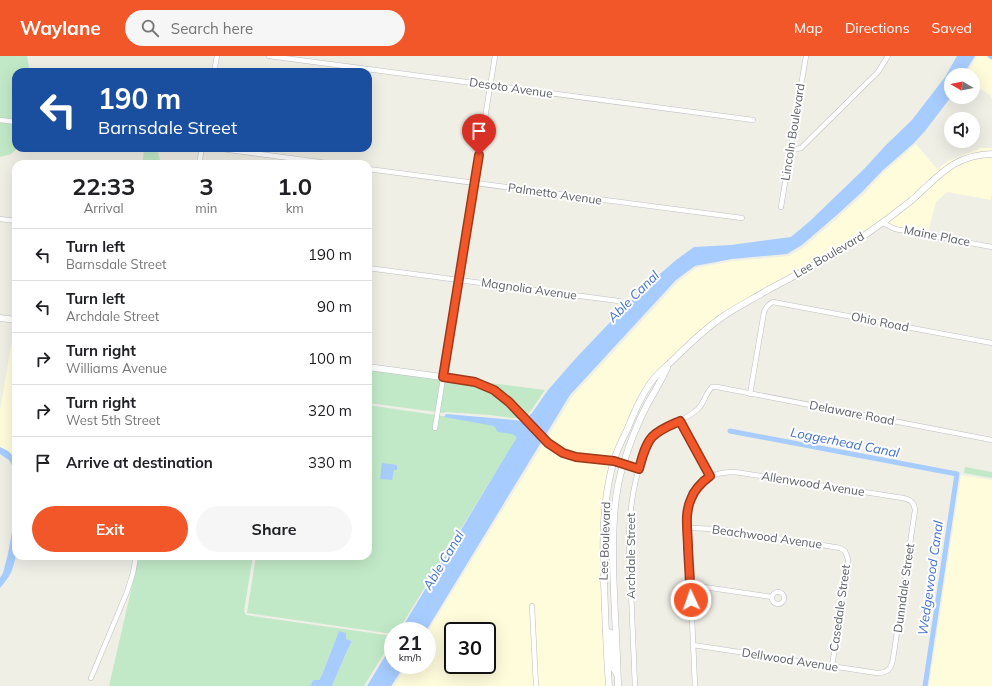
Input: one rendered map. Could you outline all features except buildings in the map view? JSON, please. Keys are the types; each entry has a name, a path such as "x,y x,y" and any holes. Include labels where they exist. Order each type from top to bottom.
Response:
{"main road":[{"name":"Lee Boulevard","path":"609,686 604,589 604,517 607,492 614,461 634,412 640,399 654,379 700,334 728,313 846,247 883,223 913,199 949,166 973,156 992,154"},
{"path":"0,318 12,320"},
{"name":"Lee Boulevard","path":"618,686 613,518 623,464 631,438 648,403 661,382 668,364"},
{"path":"372,368 475,382 489,388 505,398 553,447 576,457 614,461 639,469"},
{"path":"606,631 611,633 613,668 618,676"}],"street":[{"path":"215,68 217,56"},
{"name":"Desoto Avenue","path":"269,56 357,68"},
{"path":"435,428 495,56"},
{"name":"Lincoln Boulevard","path":"781,207 806,56"},
{"path":"790,150 801,148 873,76 888,56"},
{"name":"Desoto Avenue","path":"372,70 753,120"},
{"path":"0,120 12,122"},
{"path":"244,152 304,160"},
{"name":"Palmetto Avenue","path":"372,170 742,218"},
{"path":"0,219 12,220"},
{"name":"Maine Place","path":"883,223 895,228 992,247"},
{"name":"Magnolia Avenue","path":"372,269 619,301"},
{"name":"Ohio Road","path":"750,394 764,312 766,307 773,302 992,343"},
{"name":"Delaware Road","path":"712,387 992,440"},
{"name":"Archdale Street","path":"635,686 629,532 631,506 639,469 647,444 653,436 692,414 704,402 708,390 712,387"},
{"path":"680,421 710,476 696,490 690,500 687,514 695,686"},
{"name":"Allenwood Avenue","path":"710,476 728,472 756,475 903,498 914,504"},
{"name":"Dunndale Street","path":"887,671 892,665 893,659 916,510 914,504"},
{"name":"Beachwood Avenue","path":"688,528 718,529 840,548 845,551"},
{"name":"Casedale Street","path":"832,666 848,565 845,551"},
{"path":"90,678 126,592 133,573 135,560"},
{"path":"690,585 772,597"},
{"path":"532,606 536,686"},
{"name":"Dellwood Avenue","path":"693,645 877,673 887,671"}],"shaded area":[{"path":"977,56 992,56 992,99 990,95 980,89 980,68 970,68"},
{"path":"916,144 937,169 948,161 981,148 992,148 992,152 954,161 948,164 897,209 864,233 845,245 753,295 667,361 638,398 612,459 576,455 564,451 554,445 547,438 572,397 678,282 696,268 733,261 789,256 804,247 840,216 864,194 884,172"},
{"path":"992,157 991,200 947,192 936,202 928,232 884,225 940,177 961,163 974,159"},
{"path":"12,340 12,455 0,447 0,410"},
{"path":"544,443 562,455 611,463 604,491 601,517 606,686 394,686 401,674 436,674 436,622 434,622"},
{"path":"961,475 992,480 992,686 929,686"}],"green space":[{"path":"0,56 27,56 29,68 12,68 12,152 13,152 0,157"},
{"path":"144,152 158,152 160,160 143,160"},
{"path":"372,370 475,384 493,392 507,403 522,420 517,418 490,415 444,413 372,404"},
{"path":"483,382 545,390 526,416"},
{"path":"372,406 523,428 404,622 384,622 384,633 247,613 255,560 372,560"},
{"path":"965,467 992,472 992,478 964,473"},
{"path":"136,560 252,560 244,611 246,615 384,635 384,654 364,686 332,686 352,641 346,639 339,631 322,675 319,680 313,680 310,686 109,686 132,586"}],"water":[{"path":"957,56 975,56 967,68 950,68"},
{"name":"Able Canal","path":"944,78 944,104 946,104 925,131 862,192 802,245 787,254 732,259 695,266 676,280 570,395 431,622 405,622 517,437 512,434 498,432 494,426 444,417 446,414 518,420 522,422 532,413 548,390 576,358 637,294 676,260 694,247 731,245 791,237 810,221 865,168 912,120"},
{"path":"0,447 8,451 12,455 12,465 9,460 0,454"},
{"path":"382,463 397,465 397,470 394,470 392,480 380,479"},
{"path":"12,532 12,560 15,561 9,576 0,588 0,578 3,573"},
{"path":"339,631 346,633 346,639 352,641 332,686 310,686 313,680 319,680 322,675"},
{"path":"384,658 384,674 399,674 391,686 367,686"}],"waterway":[{"name":"Loggerhead Canal","path":"730,431 957,474 925,686"}],"route":[{"path":"479,155 443,377 475,382 494,390 509,402 548,443 563,453 576,457 614,461 639,469 647,444 653,436 680,421 710,476 692,495 688,506 687,514 691,600"}],"water label":[{"name":"Wedgewood Canal","path":"930,578"}]}
